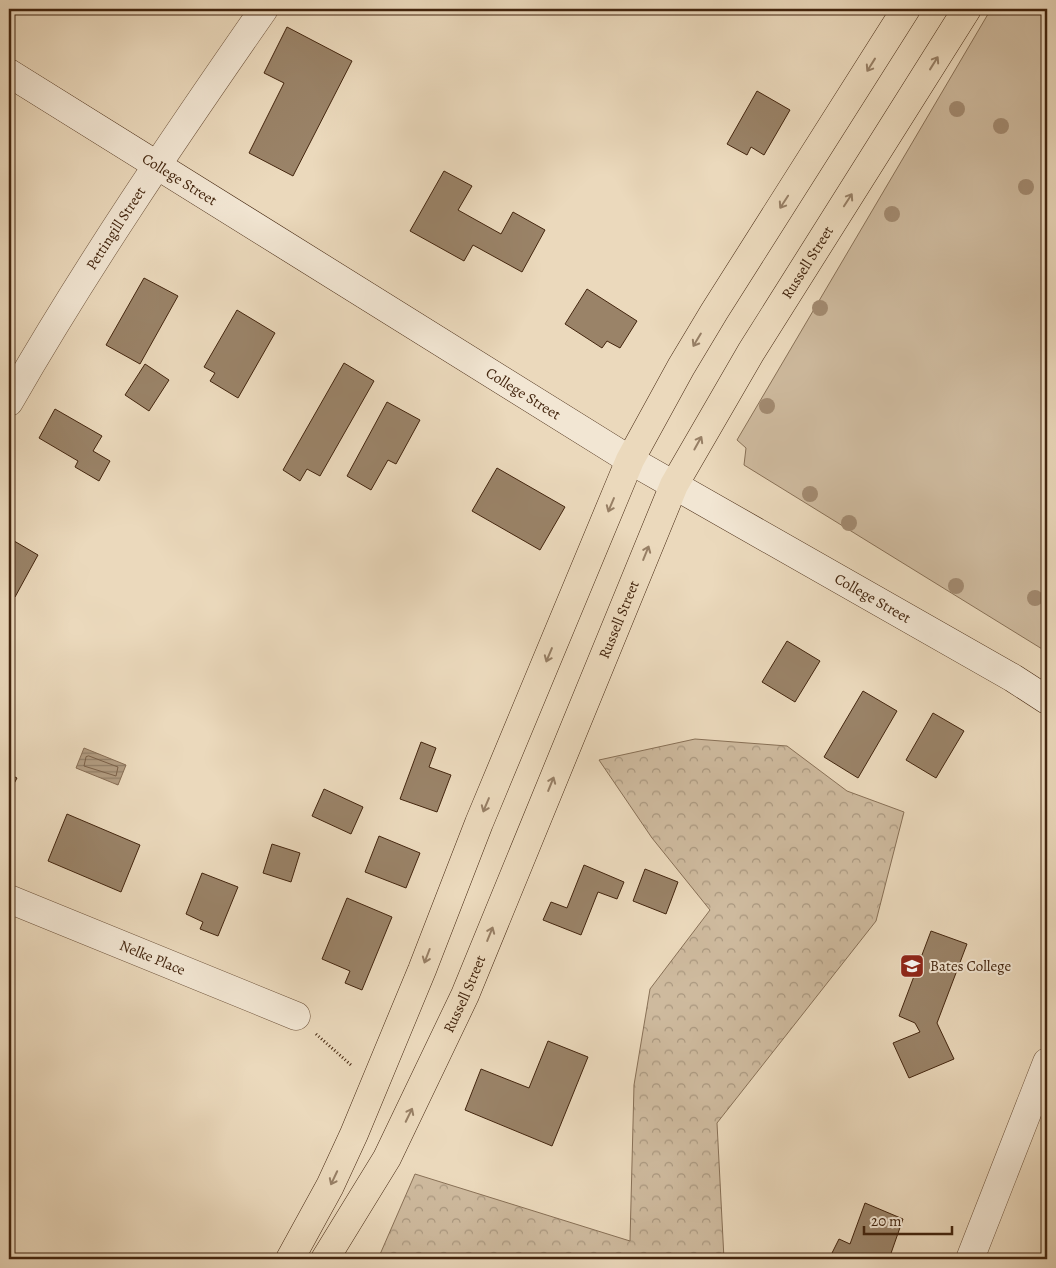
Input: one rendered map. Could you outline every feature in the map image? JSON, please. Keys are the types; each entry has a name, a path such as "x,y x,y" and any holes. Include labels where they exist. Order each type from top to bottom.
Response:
{"main road":[{"path":"290,1259 330,1186 354,1134 422,970 479,823 630,460 681,367 714,312 906,9"},
{"name":"Russell Street","path":"326,1259 387,1158 465,996 674,485 751,352 967,9"},
{"path":"340,1259 362,1208 387,1158"}],"street":[{"name":"Pettingill Street","path":"9,402 55,321 156,163 264,9"},
{"name":"College Street","path":"9,73 630,460 1013,678 1047,700"},
{"name":"Nelke Place","path":"9,899 296,1016"},
{"path":"970,1259 1047,1062"}],"path":[{"path":"296,1016 353,1067"}],"green space":[{"path":"991,9 1047,9 1047,652 744,465 746,448 737,440"},
{"path":"695,739 787,746 847,791 904,812 876,921 717,1123 724,1259 378,1259 415,1174 630,1241 634,1085 650,989 710,910 652,838 599,760"}],"water":[{"path":"84,748 126,765 118,785 76,768"}],"building":[{"path":"287,27 352,61 293,176 249,153 284,83 264,73"},
{"path":"757,91 790,110 764,155 751,147 747,155 727,144"},
{"path":"444,171 472,186 458,210 501,234 513,212 545,230 522,272 473,245 464,261 410,231"},
{"path":"144,278 178,296 140,364 106,345"},
{"path":"587,289 637,321 620,348 607,341 602,348 565,324"},
{"path":"237,310 275,333 238,398 210,381 215,373 204,367"},
{"path":"344,363 374,381 320,476 307,469 300,481 283,470"},
{"path":"145,364 169,380 149,411 125,395"},
{"path":"387,402 420,420 396,464 388,460 371,490 347,476"},
{"path":"55,409 102,436 93,451 110,461 99,481 75,467 78,461 39,438"},
{"path":"497,468 565,507 540,550 472,511"},
{"path":"9,538 38,555 15,597 9,594"},
{"path":"787,641 820,661 795,702 762,682"},
{"path":"863,691 897,711 858,778 824,757"},
{"path":"933,713 964,731 936,778 906,760"},
{"path":"421,742 436,748 429,767 451,775 437,812 400,799"},
{"path":"9,774 17,778 9,793"},
{"path":"324,789 363,807 351,834 312,816"},
{"path":"67,814 140,845 121,892 48,861"},
{"path":"379,836 420,853 406,888 365,872"},
{"path":"272,844 300,853 291,882 263,873"},
{"path":"584,865 624,882 617,899 598,892 581,935 543,920 551,902 567,908"},
{"path":"645,869 678,882 666,914 633,901"},
{"path":"202,873 238,887 218,936 200,929 203,922 186,914"},
{"path":"347,898 392,917 362,990 345,983 350,971 322,959"},
{"path":"931,931 967,944 937,1023 954,1059 909,1078 893,1043 920,1032 915,1023 899,1016"},
{"path":"548,1041 588,1057 552,1146 465,1110 481,1069 529,1088"},
{"path":"865,1203 903,1219 889,1259 867,1256 865,1259 829,1259 839,1239 850,1244"}],"place":[{"name":"Bates College","path":"912,966"}]}
